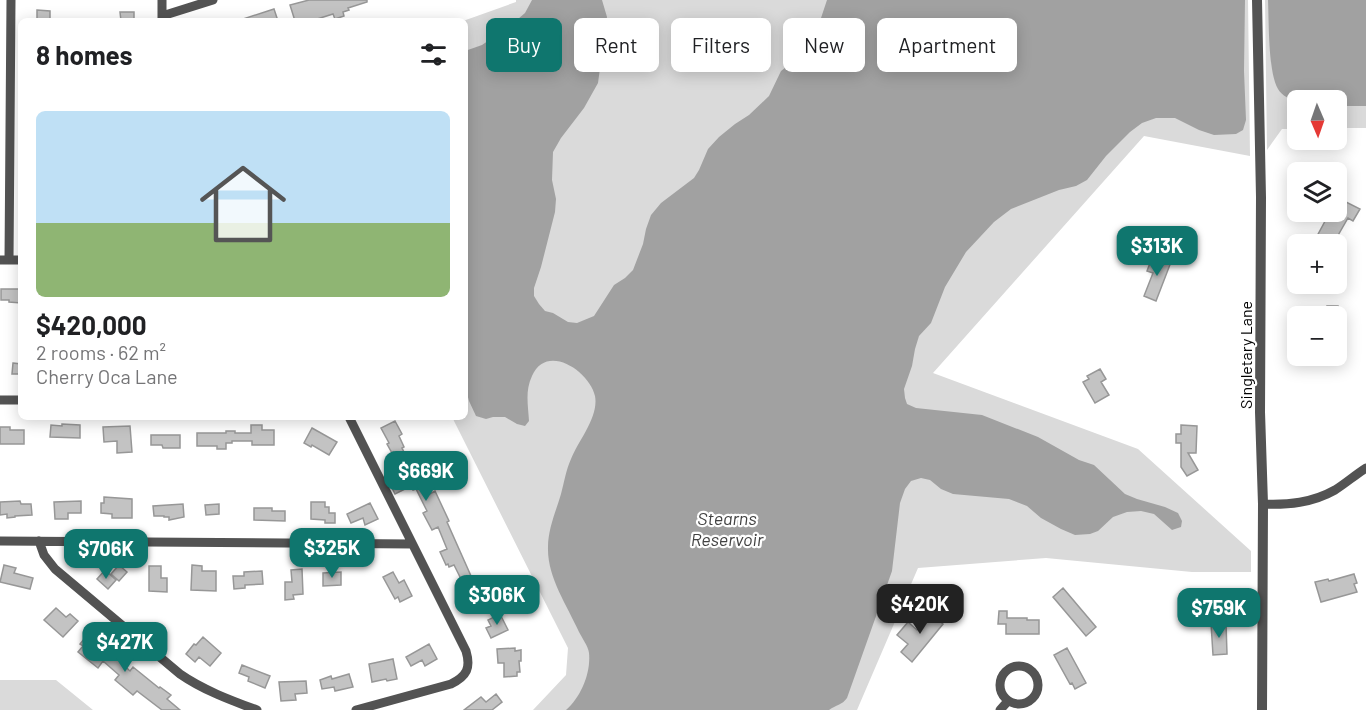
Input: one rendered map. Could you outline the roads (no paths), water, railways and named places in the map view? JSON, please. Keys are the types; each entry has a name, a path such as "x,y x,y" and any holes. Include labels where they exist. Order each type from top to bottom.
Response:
{"street":[{"path":"4,260 11,0"},
{"path":"162,0 162,18 213,0"},
{"name":"Singletary Lane","path":"1257,0 1261,197 1262,710"},
{"path":"0,400 18,400"},
{"path":"350,420 468,657 467,672 451,684 356,710"},
{"path":"1263,504 1295,504 1309,501 1335,490 1366,468"},
{"path":"0,541 412,544"},
{"path":"39,541 44,555 55,569 180,674 216,695 257,710"},
{"path":"1016,666 1028,668 1036,676 1038,685 1035,696 1023,704 1008,701 1002,695 999,684 1005,672 1016,666"},
{"path":"1000,710 1008,701"}],"water":[{"name":"Stearns Reservoir","path":"532,0 602,0 607,17 574,18 574,72 600,72 598,83 584,108 553,152 552,180 556,199 555,212 534,288 534,296 545,311 568,322 577,323 594,316 614,285 633,270 651,215 661,203 694,178 708,149 719,137 749,115 769,96 781,71 865,72 865,18 821,18 827,0 1245,0 1246,120 1243,130 1236,134 1214,135 1175,118 1156,118 1142,123 1130,132 1106,156 1087,180 1011,209 994,222 966,252 945,287 931,323 919,336 904,389 907,404 916,408 982,415 1038,437 1079,460 1094,465 1125,494 1178,513 1182,521 1181,527 1172,530 1154,514 1141,511 1127,512 1113,517 1098,531 1075,535 1041,518 1027,506 1009,499 953,494 941,489 930,480 921,478 911,481 900,503 892,571 847,698 841,704 829,710 566,710 584,684 589,653 554,580 548,540 569,463 594,412 595,396 585,378 577,370 557,361 547,361 539,366 528,387 529,421 525,426 505,417 486,419 476,416 468,397 468,50 486,42 486,72 562,72 562,18 519,18 525,13"},
{"path":"1268,0 1366,0 1366,106 1347,106 1347,90 1287,90 1286,97 1278,89 1272,71"}]}
